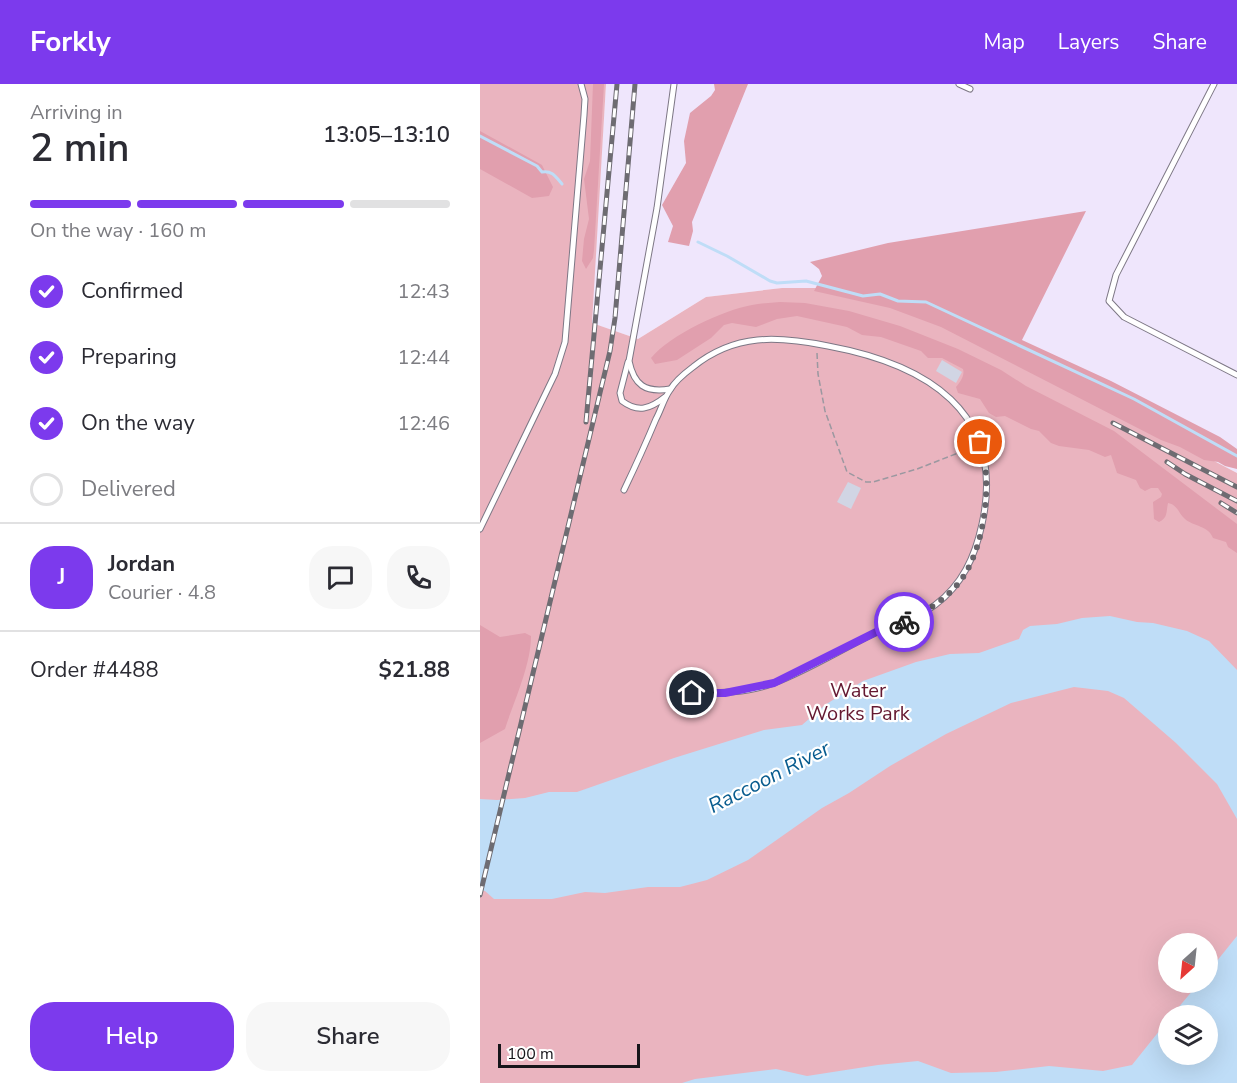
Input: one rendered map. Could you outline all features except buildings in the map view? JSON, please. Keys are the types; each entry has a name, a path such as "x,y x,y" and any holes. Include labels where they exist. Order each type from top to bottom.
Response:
{"lane":[{"path":"480,529 555,374 565,342 585,99 581,84"},
{"path":"667,396 652,406 635,409 622,401 620,393 629,361 657,208 674,84"},
{"path":"959,84 970,89"},
{"path":"1214,84 1116,275 1109,301 1124,317 1237,375"},
{"path":"624,490 670,389 693,367 708,357 741,343 777,338 845,349 922,376 937,386 962,411 981,445 986,471 984,515 972,557 963,577 948,594 919,615 886,627 774,683 725,693 692,693"},
{"path":"629,361 634,379 639,383 656,391 670,389"}],"path":[{"path":"817,344 821,392 842,463 847,472 866,482 873,482 917,469 981,445"}],"shaded area":[{"path":"593,84 604,84 594,250 593,258 586,269 582,261 589,219 584,179 590,161"},
{"path":"606,84 1237,84 1237,473 961,328 849,288 782,288 706,297 638,339 591,323"},
{"path":"714,84 748,84 692,222 693,231 689,246 668,242 673,226 662,205 686,163 684,141 690,113 711,96 715,90"},
{"path":"480,131 542,165 553,187 549,196 532,198 480,169"},
{"path":"1086,211 1022,340 1111,381 1220,437 1237,449 1237,469 1204,460 1161,440 941,327 890,308 814,291 822,276 819,269 810,262 888,243"},
{"path":"780,302 805,303 849,311 900,326 958,349 1001,370 1026,386 1114,431 1237,524 1237,553 1228,547 1226,542 1213,538 1204,528 1189,522 1171,504 1168,503 1164,519 1159,522 1154,519 1153,502 1162,494 1158,488 1145,491 1140,488 1136,480 1117,473 1111,455 1105,457 1089,450 1059,446 1051,443 1039,431 1005,416 996,417 989,413 980,399 958,393 956,387 963,376 963,369 942,358 928,358 921,351 881,337 862,335 847,327 797,316 777,319 756,327 732,323 724,325 711,338 677,360 655,364 651,358 684,332 712,318 740,308"},
{"path":"480,625 500,637 525,633 531,636 525,671 505,729 480,743"}],"green space":[{"name":"Water Works Park","path":"480,84 606,84 592,323 638,339 706,297 782,288 849,288 961,328 1237,473 1237,1083 480,1083"}],"water":[{"name":"Raccoon River","path":"1110,616 1187,631 1209,641 1237,670 1237,819 1217,784 1176,743 1124,698 1108,691 1074,687 1011,703 946,734 822,808 748,860 707,880 680,887 648,887 605,893 585,892 552,899 494,899 485,891 480,890 480,799 525,798 549,792 577,792 764,730 802,725 825,705 863,681 916,662 950,654 979,653 1019,639 1023,630 1030,626"},
{"path":"1237,936 1237,1083 682,1083 695,1079 776,1069 807,1076 918,1061 951,1073 996,1072 1049,1066 1103,1071 1132,1065 1158,1032 1158,1065 1218,1065 1218,1005 1180,1005 1191,993 1218,993 1218,960"}],"waterway":[{"path":"480,136 537,166 542,172 551,173 562,184"},
{"path":"698,242 777,283 806,281 863,296 880,294 898,301 926,302 1134,399 1237,456"}],"railway":[{"path":"586,422 617,84"},
{"path":"480,895 610,351 615,318 635,84"},
{"path":"1113,423 1237,487"},
{"path":"1167,462 1237,501"},
{"path":"1221,503 1237,513"}],"way so far":[{"path":"904,622 934,606 948,594 963,577 972,557 984,515 986,492 985,459 980,442"}],"route":[{"path":"692,693 725,693 774,683 886,627 904,622"}]}
